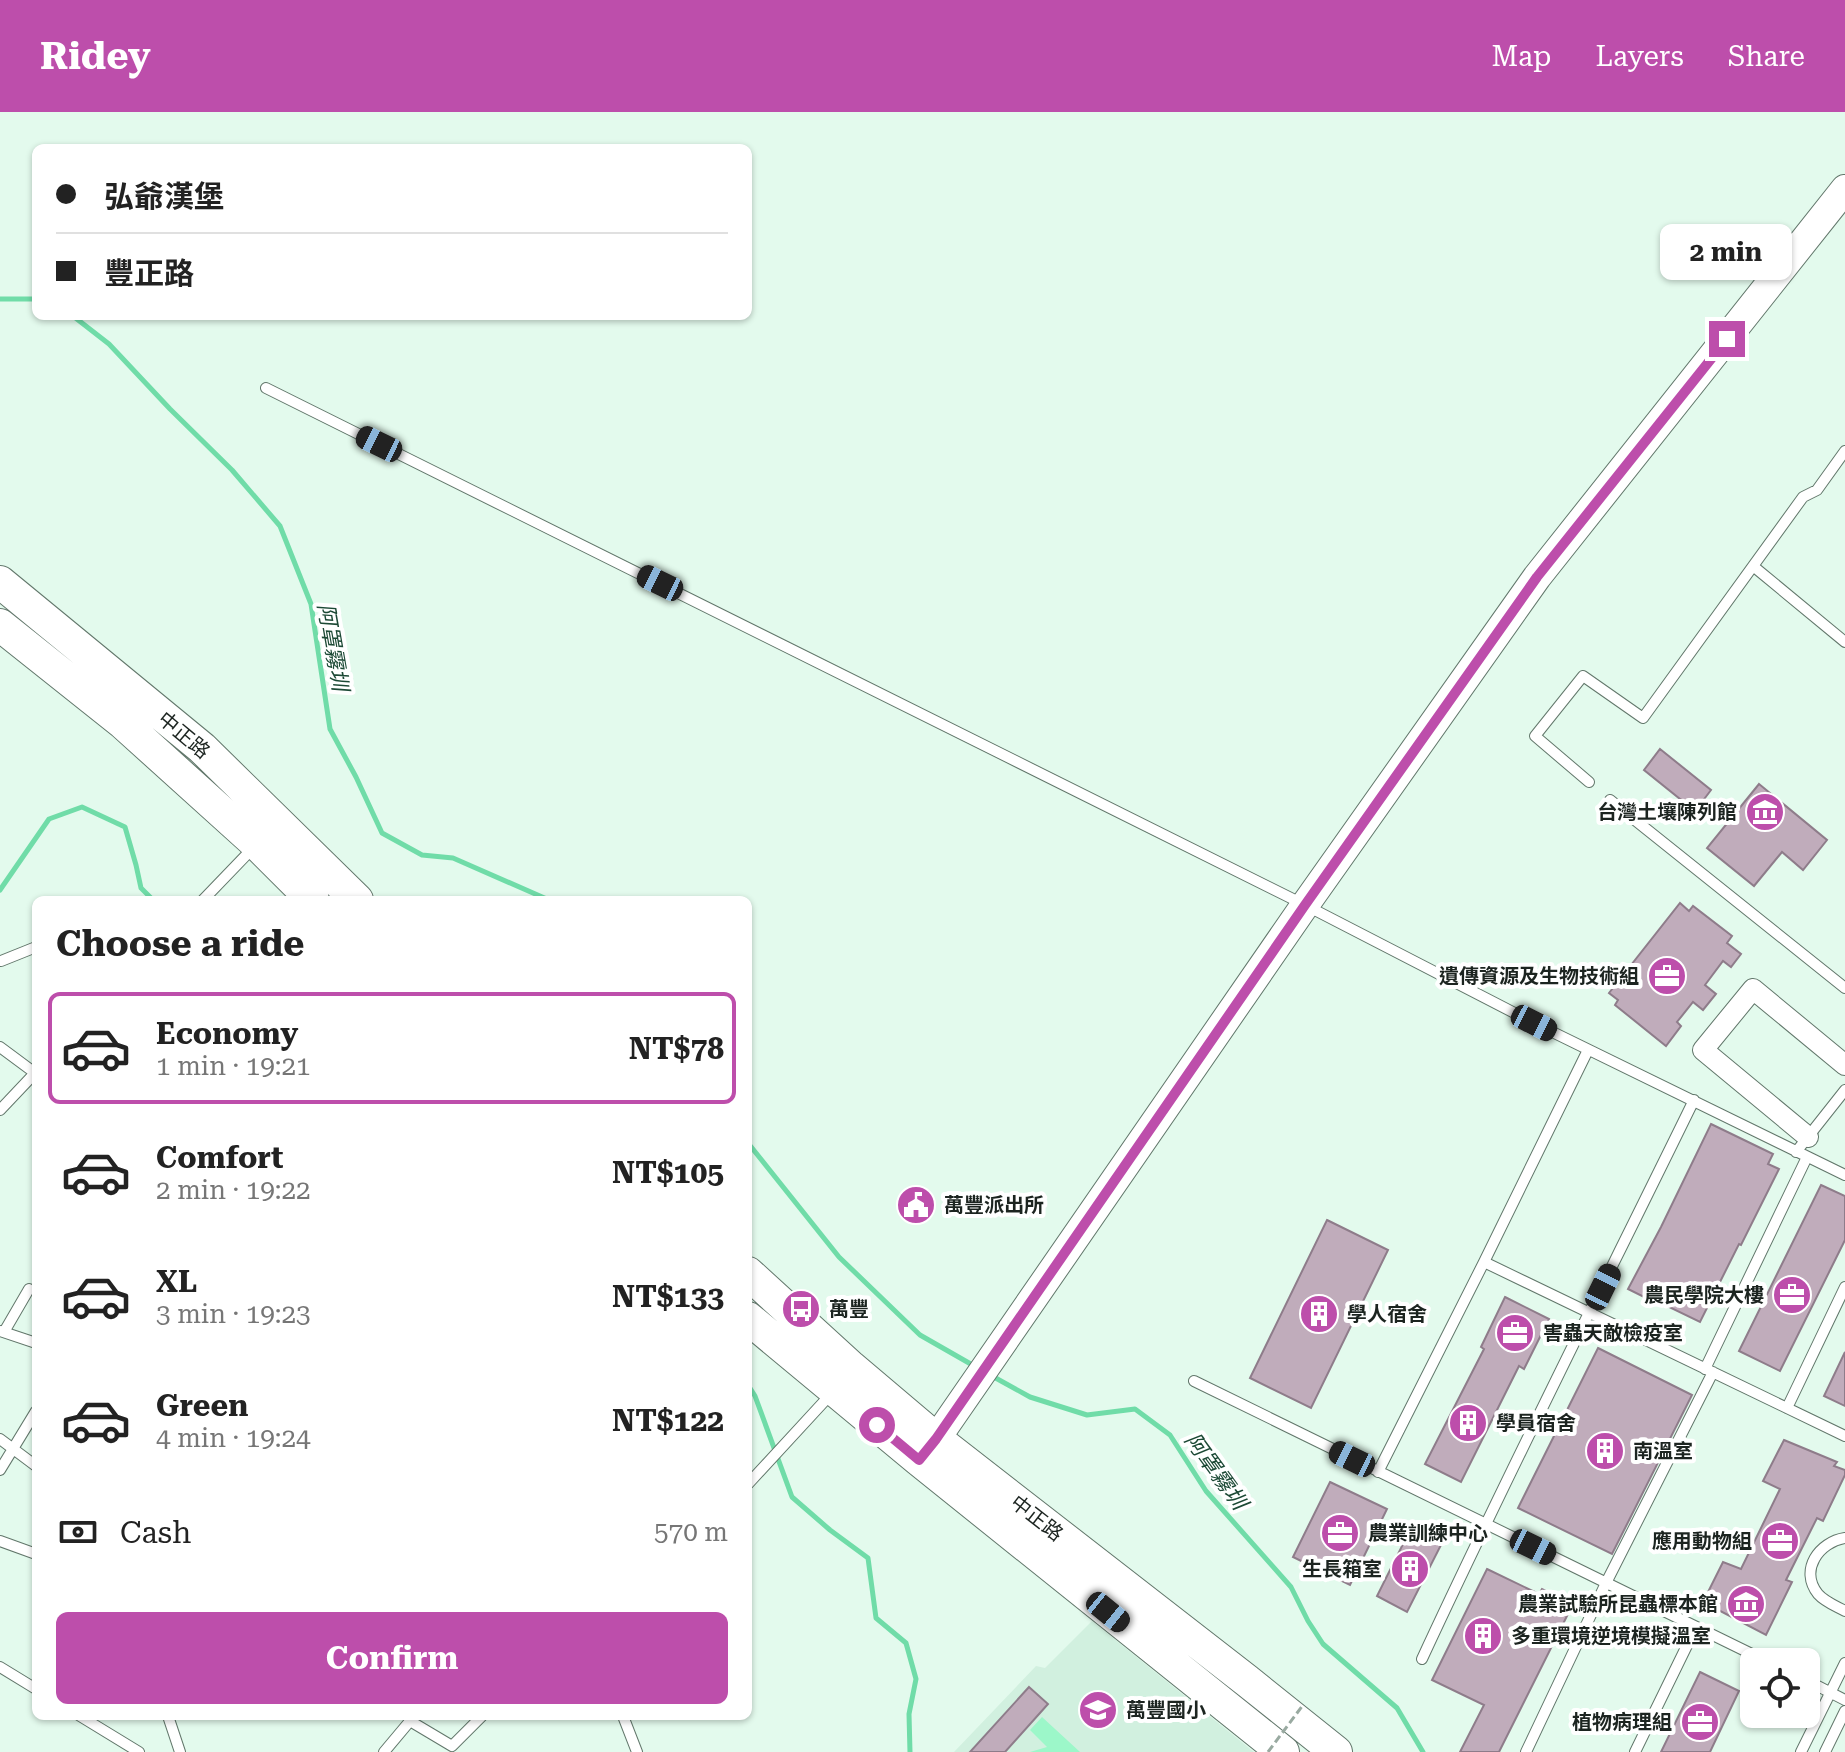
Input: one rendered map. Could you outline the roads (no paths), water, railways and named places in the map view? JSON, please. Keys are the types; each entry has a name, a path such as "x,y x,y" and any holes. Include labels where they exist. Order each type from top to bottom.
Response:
{"main road":[{"name":"中正路","path":"0,582 202,748 353,896"},
{"name":"中正路","path":"0,625 123,723 257,844 309,896"},
{"name":"中正路","path":"752,1277 843,1378 1283,1752"},
{"name":"中正路","path":"752,1321 843,1378"},
{"name":"中正路","path":"927,1450 1246,1680 1336,1752"}],"street":[{"path":"927,1450 1537,577 1845,189"},
{"path":"1804,1149 1703,1050 1753,989 1845,1065"}],"lane":[{"path":"266,388 1305,905 1588,1050 1804,1149 1845,1175"},
{"path":"1589,782 1535,736 1583,676 1643,718 1803,497 1817,490 1845,451"},
{"path":"1753,566 1845,642"},
{"path":"1610,800 1845,988"},
{"path":"207,896 257,844"},
{"path":"1,961 32,949"},
{"path":"0,1047 32,1070"},
{"path":"1378,1472 1588,1050"},
{"path":"0,1110 32,1077"},
{"path":"1526,1752 1709,1370 1804,1149 1845,1090"},
{"path":"1422,1659 1485,1523 1694,1100"},
{"path":"1484,1262 1845,1436"},
{"path":"1787,1408 1845,1287"},
{"path":"29,1289 2,1331 32,1342"},
{"path":"752,1480 843,1378"},
{"path":"1194,1381 1740,1648"},
{"path":"0,1470 32,1417"},
{"path":"0,1439 32,1463"},
{"path":"1845,1538 1825,1545 1818,1552 1811,1569 1819,1595 1845,1611"},
{"path":"0,1541 32,1553"},
{"path":"1635,1752 1696,1627"},
{"path":"1801,1752 1845,1663"},
{"path":"0,1667 32,1687"},
{"path":"1820,1687 1845,1700"},
{"path":"1825,1752 1845,1711"},
{"path":"87,1720 139,1752"},
{"path":"169,1720 180,1752"},
{"path":"384,1752 406,1720"},
{"path":"410,1720 452,1746 478,1720"},
{"path":"625,1720 637,1752"}],"waterway":[{"name":"阿罩霧圳","path":"0,299 32,299"},
{"name":"阿罩霧圳","path":"78,320 109,344 232,470 280,526 311,604 330,729 382,833 422,855 453,858 540,896"},
{"path":"0,890 49,819 82,807 125,827 141,888 149,896"},
{"name":"阿罩霧圳","path":"752,1148 839,1257 920,1335 976,1367"},
{"name":"阿罩霧圳","path":"992,1376 1030,1397 1087,1415 1135,1409 1170,1435 1206,1491 1291,1587 1323,1644 1397,1708 1423,1752"},
{"path":"752,1391 792,1497 868,1558 876,1618 906,1643 916,1679 909,1714 910,1752"}],"place":[{"name":"台灣土壤陳列館","path":"1765,812"},
{"name":"遺傳資源及生物技術組","path":"1667,976"},
{"name":"萬豐派出所","path":"916,1205"},
{"name":"農民學院大樓","path":"1792,1295"},
{"name":"萬豐","path":"801,1309"},
{"name":"學人宿舍","path":"1319,1314"},
{"name":"害蟲天敵檢疫室","path":"1515,1333"},
{"name":"學員宿舍","path":"1468,1423"},
{"name":"南溫室","path":"1605,1451"},
{"name":"農業訓練中心","path":"1340,1533"},
{"name":"應用動物組","path":"1780,1541"},
{"name":"生長箱室","path":"1410,1569"},
{"name":"農業試驗所昆蟲標本館","path":"1746,1604"},
{"name":"多重環境逆境模擬溫室","path":"1483,1636"},
{"name":"萬豐國小","path":"1098,1710"},
{"name":"植物病理組","path":"1700,1722"}]}
